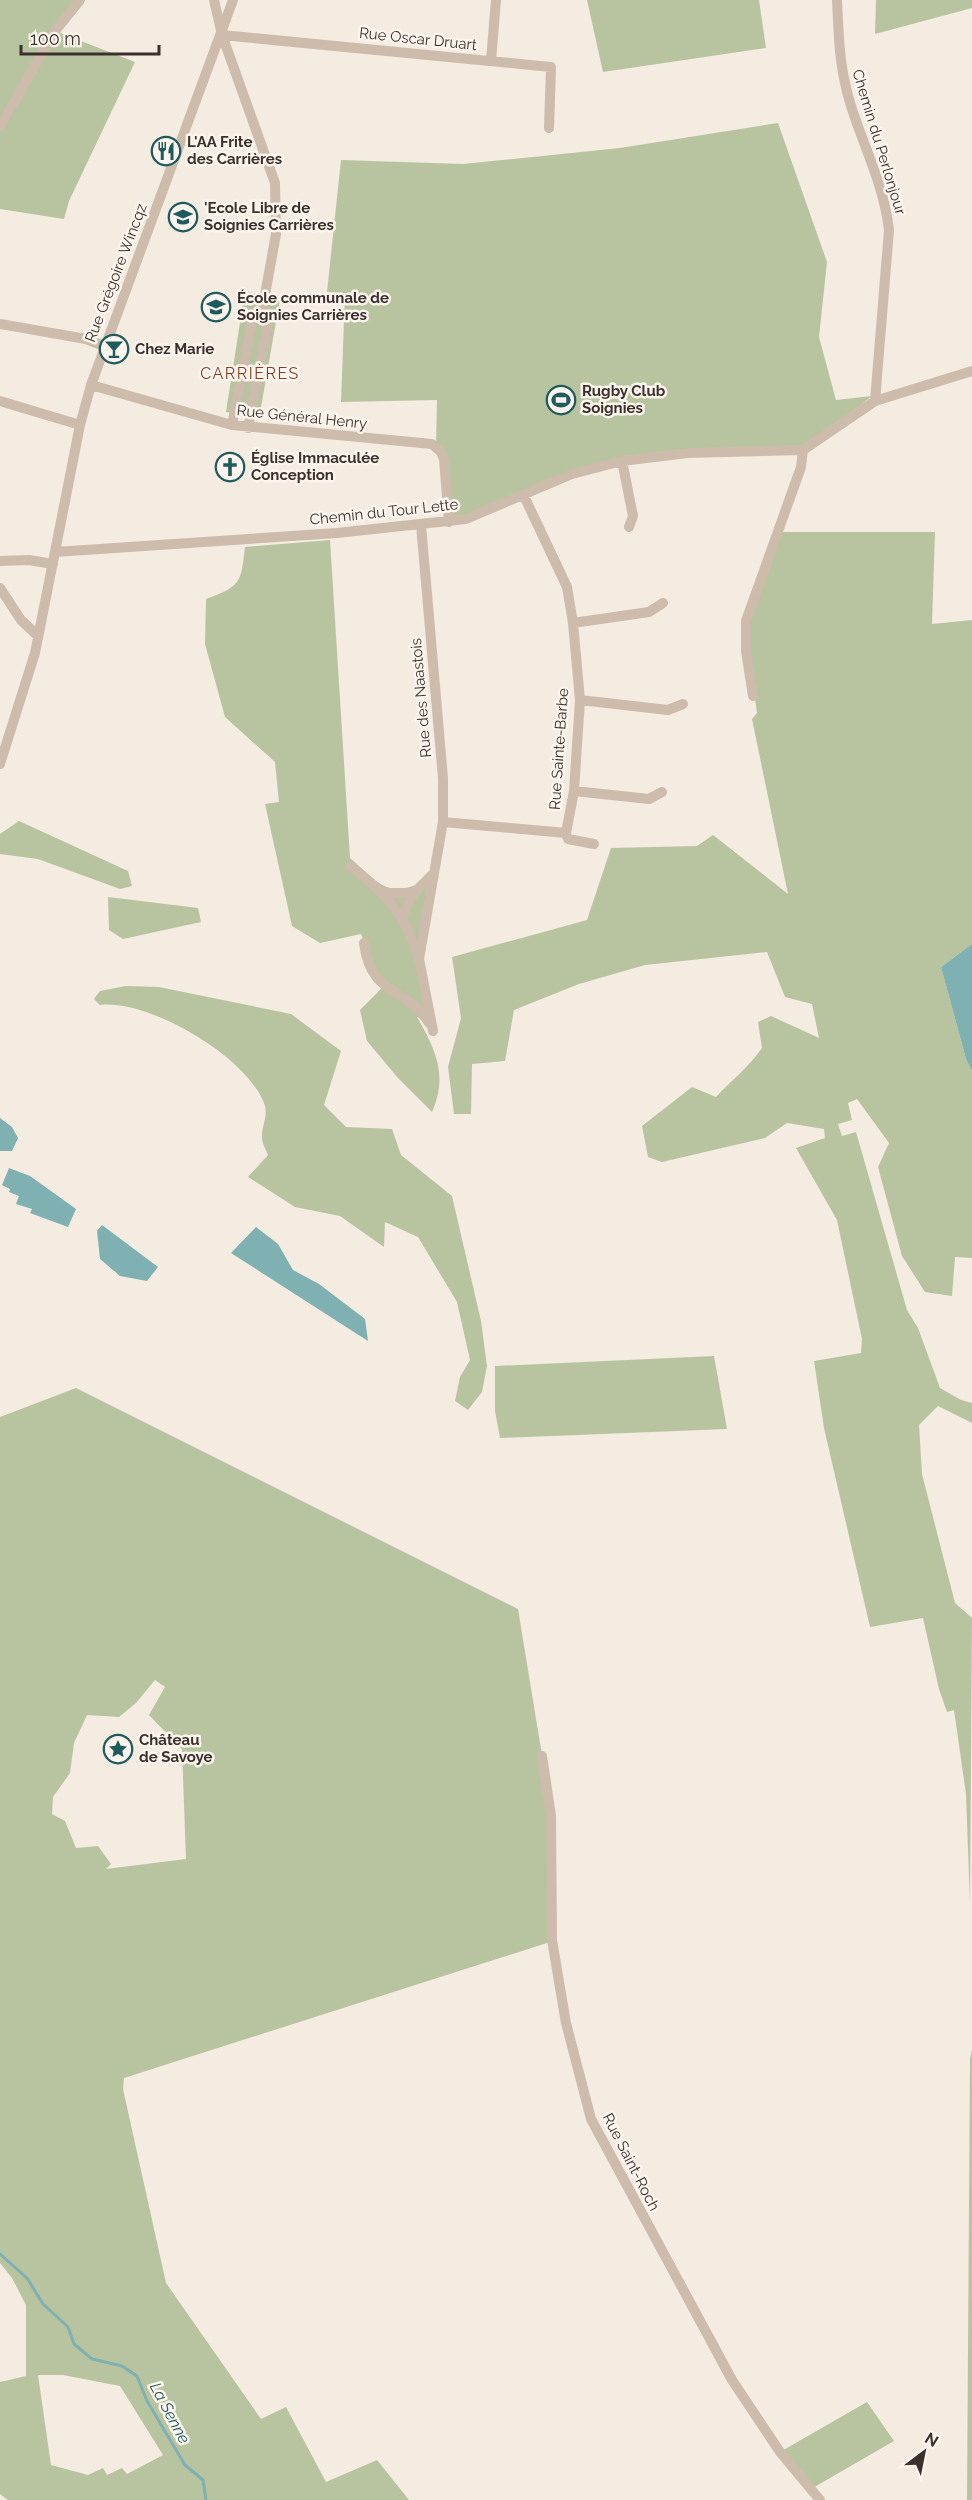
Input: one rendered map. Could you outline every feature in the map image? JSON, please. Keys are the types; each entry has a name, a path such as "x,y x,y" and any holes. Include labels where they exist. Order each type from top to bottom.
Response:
{"street":[{"path":"0,126 55,31 80,0"},
{"path":"214,0 222,35 275,183 276,234 262,306 255,312 232,425"},
{"name":"Rue Grégoire Wincqz","path":"0,764 33,662 80,424 91,385 233,0"},
{"path":"491,61 496,0"},
{"name":"Chemin du Perlonjour","path":"837,0 839,61 851,106 882,194 888,224 875,401"},
{"name":"Rue Oscar Druart","path":"222,35 551,67 549,128"},
{"path":"248,428 270,314 262,306"},
{"path":"0,324 86,339 104,346"},
{"path":"753,696 746,651 746,621 801,467 803,450 875,401 972,371"},
{"name":"Rue Général Henry","path":"91,385 248,428 432,444 444,459 449,522"},
{"path":"0,401 80,424"},
{"name":"Chemin du Tour Lette","path":"55,552 449,522 477,516 572,474 621,461 687,453 803,450"},
{"path":"621,461 633,516 629,528"},
{"name":"Rue Sainte-Barbe","path":"524,496 567,587 573,623 580,700 574,791 566,833 568,839 594,844"},
{"name":"Rue des Naastois","path":"419,959 443,822 443,778 421,525"},
{"path":"0,561 29,560 53,564"},
{"path":"0,588 21,620 38,636"},
{"path":"573,623 649,612 663,603"},
{"path":"580,700 668,710 683,704"},
{"path":"574,791 650,799 662,792"},
{"name":"Rue Sainte-Barbe","path":"443,822 566,833"},
{"name":"Rue des Naastois","path":"351,866 384,893 402,916 419,959 433,1031 428,1020 411,1004 378,981 368,966 364,943"},
{"name":"Rue des Naastois","path":"402,916 414,894 425,885 436,867"},
{"path":"384,893 414,894"},
{"path":"411,1004 423,1002 426,998"},
{"name":"Rue Saint-Roch","path":"542,1756 551,1816 553,1949 566,2024 591,2119 732,2380 787,2461 820,2500"}],"green space":[{"path":"0,0 77,0 55,31 135,62 69,201 64,219 0,209"},
{"path":"587,0 759,0 766,48 603,72"},
{"path":"876,0 972,0 972,8 875,34"},
{"path":"778,123 827,262 819,337 836,400 872,396 803,450 622,461 449,522 444,462 436,446 437,400 341,402 345,294 327,292 341,160 463,164 620,148"},
{"path":"245,291 280,299 260,413 254,416 226,412"},
{"path":"778,532 935,532 932,624 972,620 972,944 941,967 966,1059 972,1071 972,1258 955,1257 952,1296 925,1292 902,1256 878,1167 889,1143 857,1099 848,1103 852,1120 838,1124 842,1136 856,1132 907,1310 918,1328 940,1388 961,1400 972,1403 972,1423 938,1406 919,1425 922,1474 955,1603 972,1618 970,1903 966,1794 954,1710 947,1712 939,1689 923,1618 870,1627 824,1428 814,1361 861,1353 862,1339 837,1220 796,1148 825,1138 824,1129 787,1123 765,1138 662,1162 648,1157 642,1126 692,1087 716,1097 762,1048 758,1022 771,1016 819,1038 812,1004 785,997 767,952 645,965 579,984 514,1010 505,1061 472,1064 471,1114 454,1114 448,1067 461,1018 452,957 587,920 611,848 697,846 713,835 788,894 752,719 757,713 745,633"},
{"path":"330,540 350,858 372,878 389,888 408,887 436,875 423,961 432,1022 417,1017 430,1041 438,1063 439,1087 432,1112 398,1078 367,1041 360,1010 382,988 361,934 320,943 292,926 265,804 279,802 275,762 225,717 205,644 206,599 237,582 245,547"},
{"path":"19,821 128,871 132,886 120,889 38,859 0,854 0,834"},
{"path":"108,897 198,908 201,922 123,939 109,930"},
{"path":"126,986 159,987 291,1014 341,1051 324,1105 346,1127 392,1129 401,1155 452,1196 481,1321 487,1366 482,1392 468,1410 455,1401 460,1377 470,1360 457,1302 418,1237 385,1222 384,1247 340,1216 295,1207 248,1177 268,1155 262,1138 265,1106 256,1088 240,1069 195,1035 144,1011 121,1006 100,1005 94,999 100,991"},
{"path":"714,1356 727,1429 500,1438 495,1411 495,1366"},
{"path":"76,1388 518,1609 548,1792 550,1942 124,2078 123,2089 166,2283 261,2419 286,2407 326,2482 377,2460 409,2500 8,2500 0,2494 0,2382 26,2376 26,2305 12,2278 0,2263 0,1417","holes":["155,1680 165,1687 149,1715 182,1749 186,1859 106,1869 111,1864 98,1846 76,1848 65,1821 52,1814 53,1797 70,1773 74,1743 87,1715 119,1717 136,1703","38,2375 63,2375 120,2386 163,2455 127,2474 122,2468 107,2475 103,2468 88,2475 51,2465"]},
{"path":"972,2050 972,2500 967,2500 970,2059"},
{"path":"867,2402 894,2441 811,2489 780,2452"}],"water":[{"path":"972,944 972,1071 966,1059 941,967"},
{"path":"0,1118 12,1127 18,1138 12,1151 0,1151"},
{"path":"9,1168 30,1176 76,1209 68,1227 30,1213 32,1209 16,1204 19,1196 9,1192 10,1189 2,1185"},
{"path":"102,1225 158,1267 147,1281 120,1276 100,1259 97,1231"},
{"path":"256,1227 278,1244 293,1270 319,1284 365,1319 368,1341 231,1253"}],"waterway":[{"name":"La Senne","path":"0,2254 27,2278 43,2304 68,2327 74,2344 92,2359 122,2366 137,2376 147,2401 185,2465 203,2480 206,2500"}],"place":[{"name":"L'AA Frite des Carrières","path":"166,151"},
{"name":"'Ecole Libre de Soignies Carrières","path":"183,217"},
{"name":"École communale de Soignies Carrières","path":"216,307"},
{"name":"Chez Marie","path":"114,349"},
{"name":"Rugby Club Soignies","path":"561,400"},
{"name":"Église Immaculée Conception","path":"230,467"},
{"name":"Château de Savoye","path":"118,1749"}],"district":[{"name":"CARRIÈRES","path":"250,373"}]}
